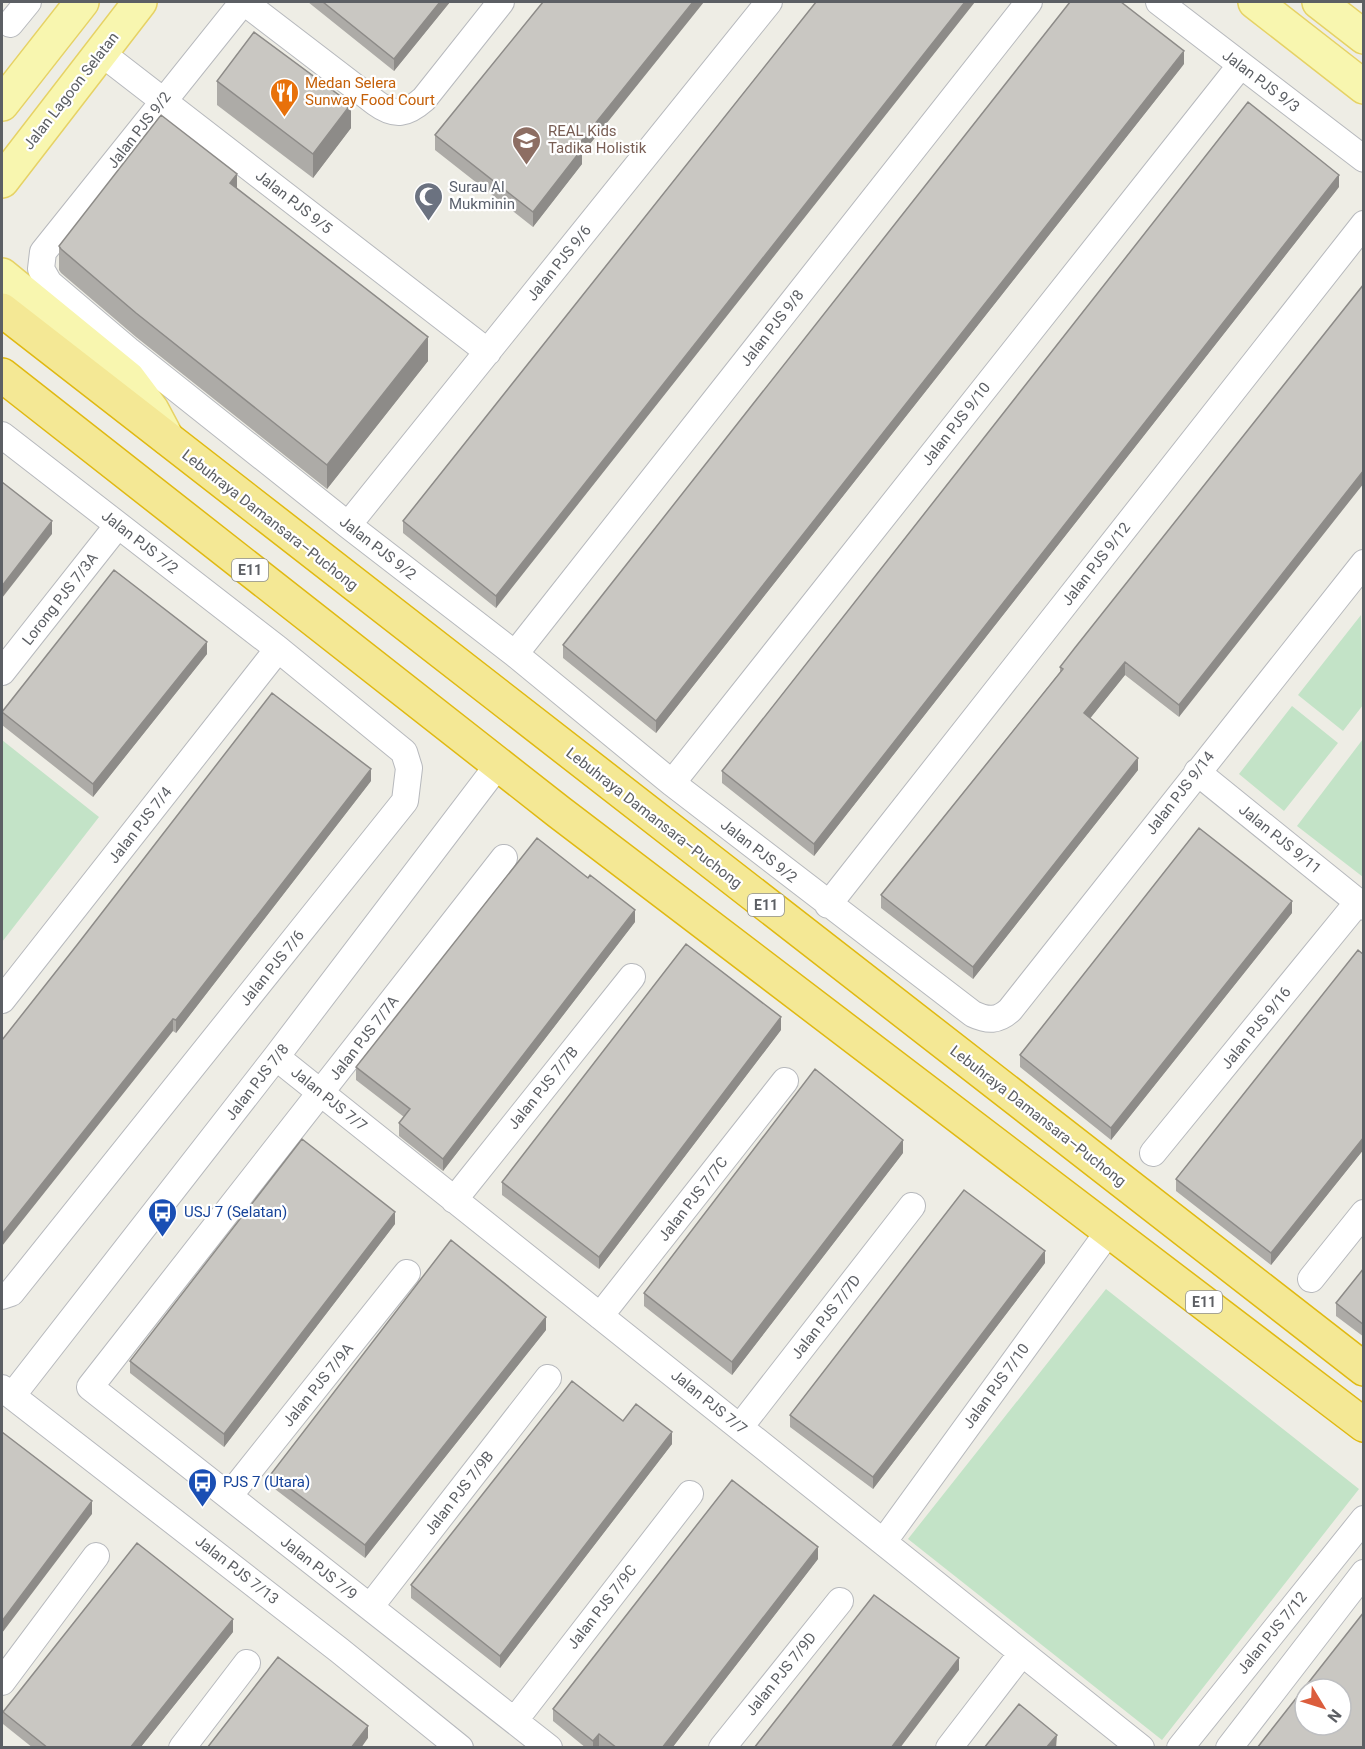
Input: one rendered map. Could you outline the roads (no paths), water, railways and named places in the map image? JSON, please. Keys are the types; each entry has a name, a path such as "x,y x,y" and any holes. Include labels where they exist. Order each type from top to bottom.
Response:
{"highway":[{"name":"Lebuhraya Damansara–Puchong","path":"2,310 1364,1369"},
{"name":"E11","path":"2,375 498,765 1364,1425"},
{"path":"1273,1355 1338,1429 1364,1450"}],"main road":[{"path":"2,104 82,2"},
{"name":"Jalan Lagoon Selatan","path":"2,181 140,2"},
{"path":"1255,2 1364,87"},
{"path":"1319,2 1364,37"},
{"path":"2,275 128,378 152,410 169,441"}],"street":[{"path":"10,24 28,2"},
{"path":"243,2 376,103 388,111 401,114 424,99 501,2"},
{"name":"Jalan PJS 9/2","path":"243,2 162,100 43,252 41,269 49,283 128,350 515,654 672,783 828,905 973,1014 993,1020"},
{"name":"Jalan PJS 9/6","path":"348,525 770,2"},
{"name":"Jalan PJS 9/8","path":"515,654 1029,2"},
{"name":"Jalan PJS 9/3","path":"1159,2 1364,159"},
{"name":"Jalan PJS 9/5","path":"100,52 488,352"},
{"name":"Jalan PJS 9/10","path":"672,783 1240,66"},
{"name":"Jalan PJS 9/12","path":"828,905 1364,224"},
{"name":"Jalan PJS 7/2","path":"2,435 278,649"},
{"name":"Lorong PJS 7/3A","path":"2,672 118,525"},
{"name":"Jalan PJS 9/14","path":"993,1020 1010,1010 1197,772 1355,589 1364,562"},
{"name":"Jalan PJS 7/4","path":"2,1000 278,649"},
{"name":"Jalan PJS 7/6","path":"2,1296 11,1293 405,801 409,768 404,752 278,649"},
{"name":"Jalan PJS 7/8","path":"7,1392 276,1057 498,765"},
{"name":"Jalan PJS 9/11","path":"1197,772 1361,905"},
{"name":"Jalan PJS 7/7A","path":"90,1387 504,858"},
{"name":"Jalan PJS 9/16","path":"1153,1153 1361,905"},
{"name":"Jalan PJS 7/7B","path":"454,1200 632,977"},
{"name":"Jalan PJS 7/7","path":"276,1057 1141,1748"},
{"name":"Jalan PJS 7/7C","path":"600,1316 785,1081"},
{"name":"Jalan PJS 7/7D","path":"740,1427 912,1206"},
{"path":"1311,1279 1364,1213"},
{"name":"Jalan PJS 7/10","path":"884,1541 1109,1231"},
{"name":"Jalan PJS 7/9A","path":"229,1496 407,1273"},
{"name":"Jalan PJS 7/9B","path":"370,1607 548,1378"},
{"name":"Jalan PJS 7/9","path":"90,1387 549,1748"},
{"name":"Jalan PJS 7/13","path":"7,1392 339,1650 460,1748"},
{"name":"Jalan PJS 7/9C","path":"515,1720 690,1494"},
{"name":"Jalan PJS 7/12","path":"1180,1748 1364,1519"},
{"path":"2,1682 96,1556"},
{"path":"1229,1748 1364,1573"},
{"name":"Jalan PJS 7/9D","path":"722,1748 840,1601"},
{"path":"948,1748 1022,1653"},
{"path":"182,1748 247,1663"}],"place":[{"name":"Medan Selera Sunway Food Court","path":"284,118"},
{"name":"REAL Kids Tadika Holistik","path":"527,166"},
{"name":"Surau Al Mukminin","path":"428,222"},
{"name":"USJ 7 (Selatan)","path":"163,1238"},
{"name":"PJS 7 (Utara)","path":"202,1508"}]}
